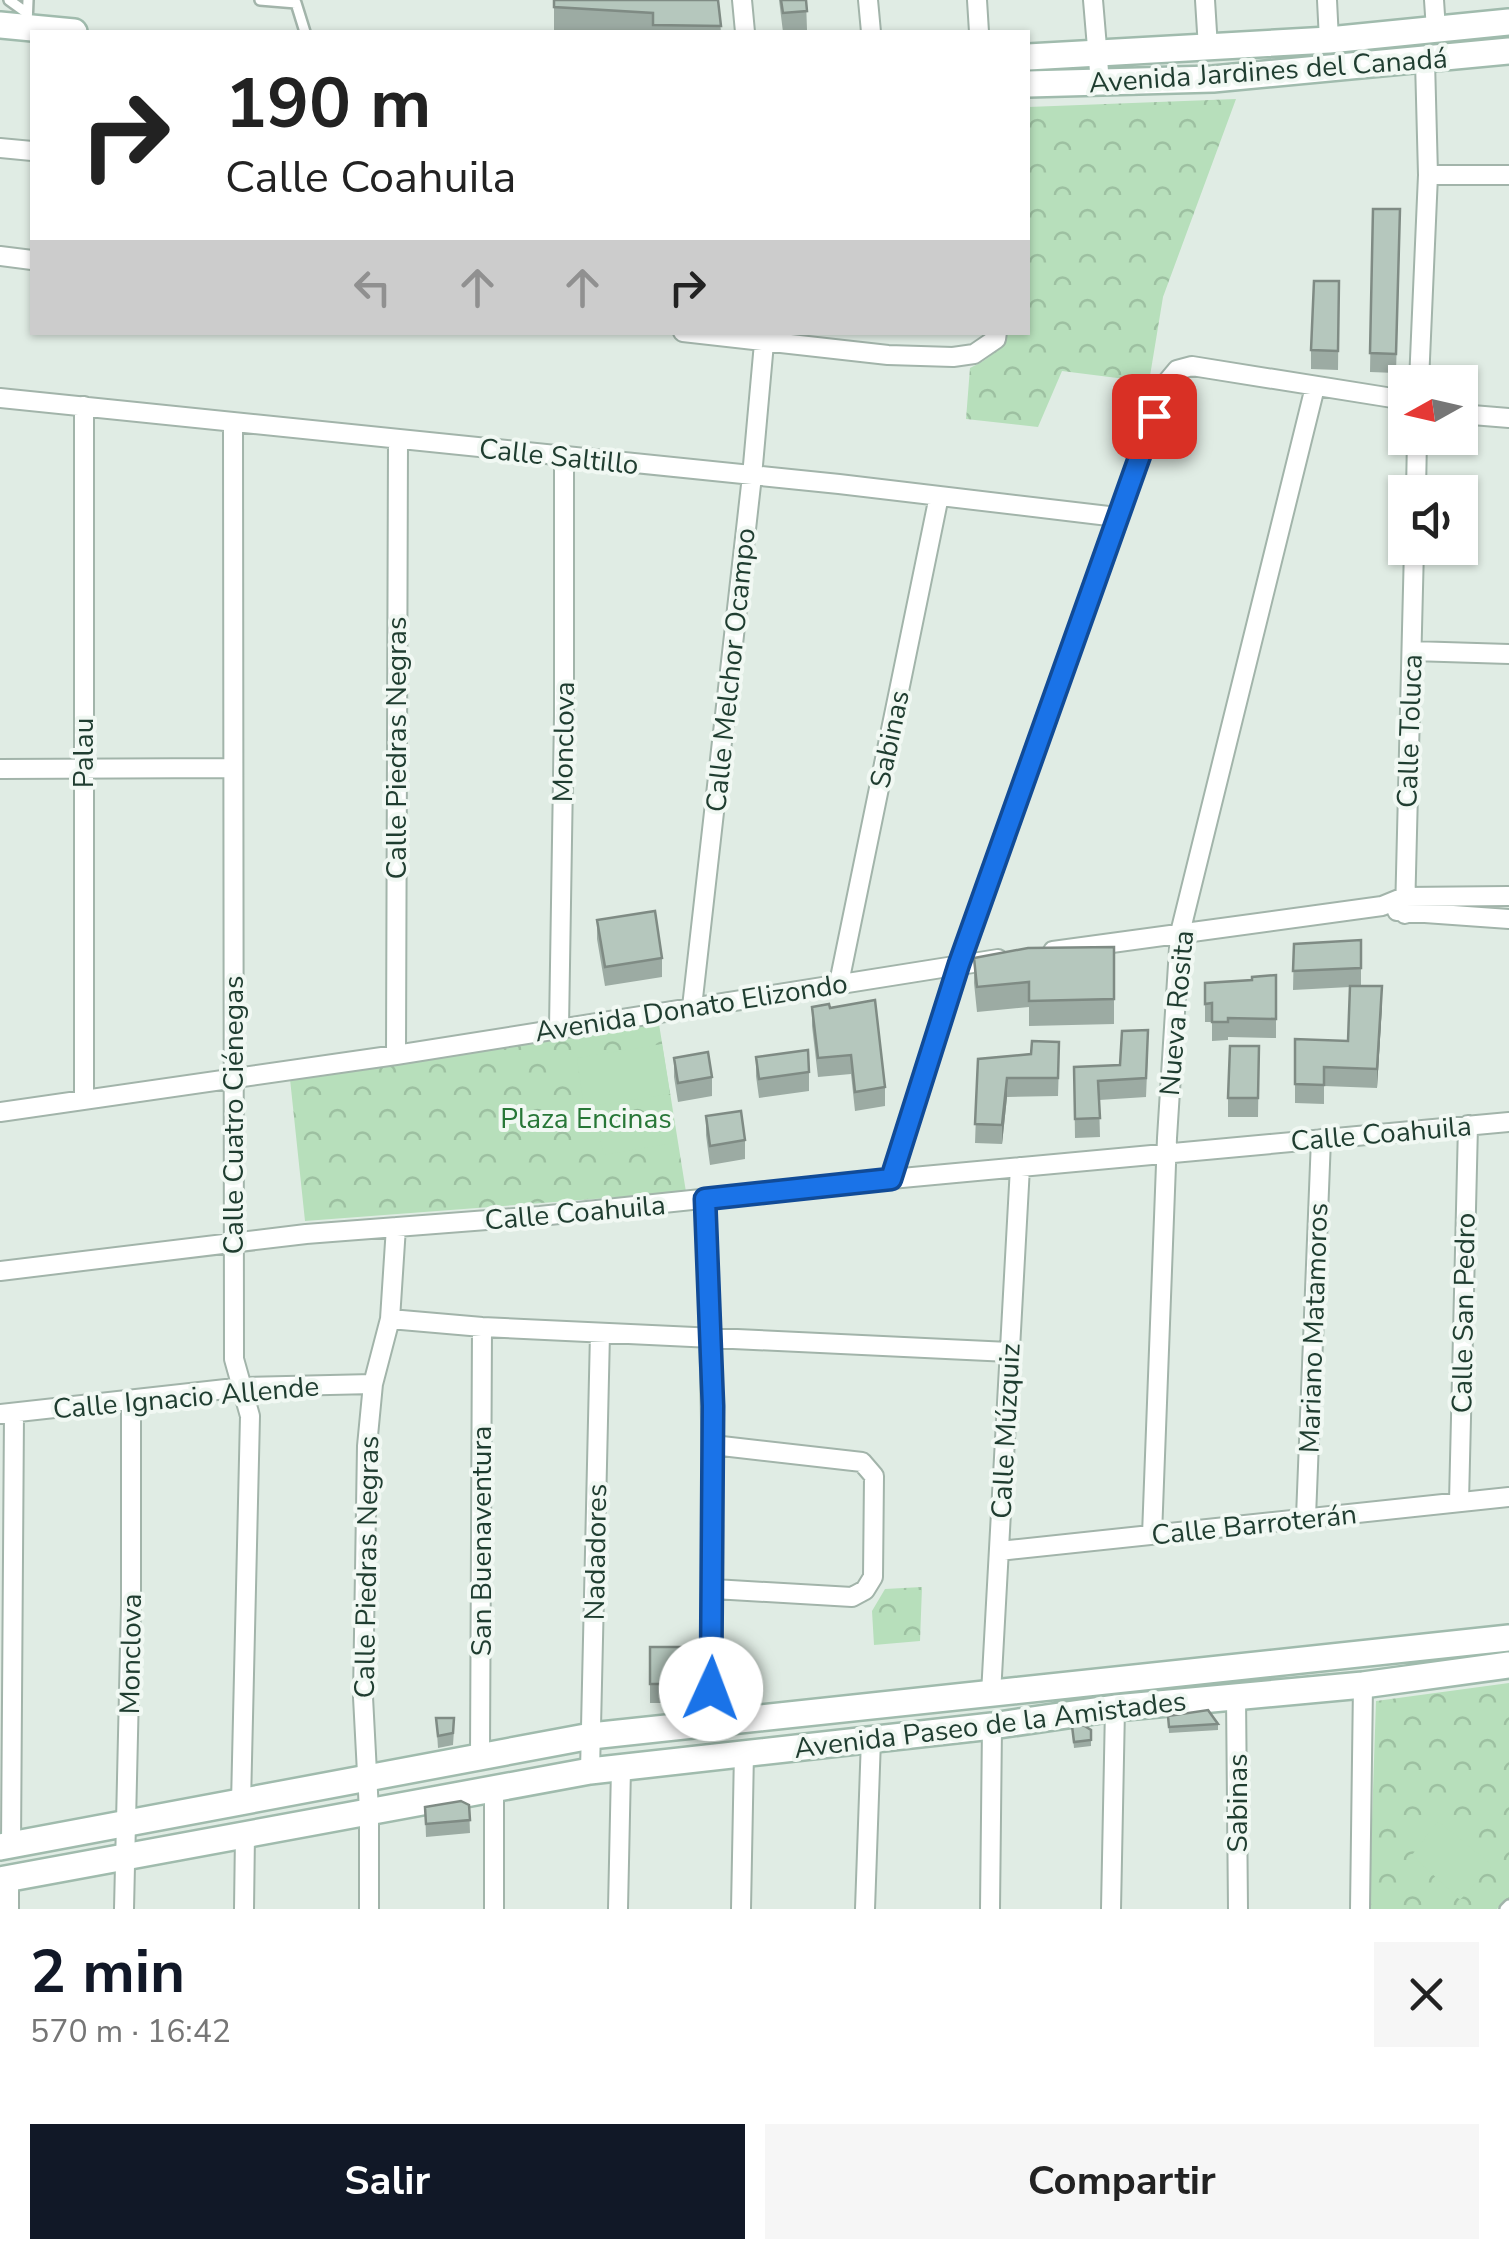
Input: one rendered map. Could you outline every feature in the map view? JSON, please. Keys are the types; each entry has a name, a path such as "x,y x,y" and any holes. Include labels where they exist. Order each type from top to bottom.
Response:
{"street":[{"path":"742,0 744,30"},
{"path":"868,0 871,30"},
{"path":"976,0 980,30"},
{"path":"1093,0 1100,83"},
{"path":"1205,0 1208,48"},
{"path":"1327,0 1329,40"},
{"path":"1434,0 1436,30"},
{"path":"0,25 27,20 66,30"},
{"name":"Avenida Jardines del Canadá","path":"1030,57 1329,40 1509,22"},
{"name":"Avenida Jardines del Canadá","path":"1030,84 1213,79 1509,51"},
{"path":"1419,365 1428,174 1425,61"},
{"path":"0,148 30,151"},
{"path":"1428,174 1509,176"},
{"path":"0,256 30,260"},
{"path":"732,335 954,358 974,354 996,335"},
{"path":"887,335 888,354"},
{"name":"Calle Melchor Ocampo","path":"692,1007 765,337"},
{"path":"891,1179 959,964 1167,382 1177,370 1192,366 1388,398"},
{"name":"Nueva Rosita","path":"1152,1535 1166,1154 1180,933 1315,387"},
{"name":"Calle Saltillo","path":"0,398 1117,517"},
{"name":"Palau","path":"84,406 84,1100"},
{"path":"1478,415 1509,418"},
{"name":"Calle Cuatro Ciénegas","path":"233,424 234,1360 250,1416 241,1803"},
{"name":"Calle Piedras Negras","path":"396,1055 398,441"},
{"name":"Monclova","path":"558,1028 564,456"},
{"name":"Sabinas","path":"840,983 939,496"},
{"name":"Calle Toluca","path":"1404,905 1414,565"},
{"path":"1412,650 1509,654"},
{"path":"0,770 232,768"},
{"name":"Avenida Donato Elizondo","path":"0,1112 396,1055 959,964 1382,906 1509,896"},
{"name":"Avenida Donato Elizondo","path":"1404,905 1509,918"},
{"name":"Calle Coahuila","path":"0,1271 233,1242 1509,1122"},
{"name":"Calle San Pedro","path":"1459,1502 1468,1125"},
{"name":"Mariano Matamoros","path":"1306,1518 1321,1139"},
{"name":"Calle Múzquiz","path":"990,1694 1020,1167"},
{"path":"705,1199 713,1445 710,1722"},
{"name":"Calle Piedras Negras","path":"369,1909 363,1697 367,1446 373,1384 390,1319 396,1227"},
{"path":"390,1319 482,1327 1009,1352"},
{"name":"San Buenaventura","path":"480,1755 482,1327"},
{"name":"Nadadores","path":"590,1771 600,1333"},
{"name":"Calle Ignacio Allende","path":"7,1413 244,1387 373,1384"},
{"name":"Monclova","path":"124,1909 131,1400"},
{"path":"5,1846 7,1413"},
{"path":"713,1445 862,1462 874,1476 873,1577 866,1590 852,1597 714,1590"},
{"name":"Calle Barroterán","path":"999,1552 1509,1497"},
{"name":"Avenida Paseo de la Amistades","path":"5,1846 591,1736 1509,1638"},
{"path":"1270,1664 1275,1691"},
{"name":"Avenida Paseo de la Amistades","path":"5,1878 590,1771 1509,1666"},
{"path":"1360,1909 1363,1685"},
{"path":"1041,1689 1046,1718"},
{"name":"Sabinas","path":"1236,1696 1238,1909"},
{"path":"1111,1909 1116,1708"},
{"path":"816,1710 816,1744"},
{"path":"990,1909 992,1726"},
{"path":"866,1909 871,1739"},
{"path":"740,1909 744,1752"},
{"path":"618,1909 621,1768"},
{"path":"494,1787 494,1909"},
{"path":"244,1834 244,1909"},
{"path":"5,1878 9,1909"}],"lane":[{"path":"10,0 27,20"},
{"path":"27,20 28,0"},
{"path":"260,0 296,3 304,30"}],"green space":[{"path":"1236,99 1163,297 1149,382 1062,371 1038,427 966,419 970,368 992,354 1005,335 1030,335 1030,107"},
{"name":"Plaza Encinas","path":"659,1024 686,1192 305,1221 290,1079"},
{"path":"662,1044 670,1094 584,1107 577,1058"},
{"path":"669,1111 674,1143 603,1155 598,1122"},
{"path":"922,1587 920,1641 874,1645 872,1611 885,1589"},
{"path":"1509,1683 1509,1898 1497,1909 1369,1909 1376,1701"},
{"path":"1438,1821 1492,1865 1460,1900 1412,1855"}],"building":[{"path":"554,0 718,0 721,26 653,25 653,13 554,7"},
{"path":"781,0 806,0 807,11 783,13"},
{"path":"1373,209 1400,209 1396,354 1370,353"},
{"path":"1314,281 1339,281 1338,351 1311,350"},
{"path":"655,911 662,958 605,967 597,920"},
{"path":"1361,940 1361,968 1293,971 1294,944"},
{"path":"1114,947 1114,999 1029,1001 1029,982 977,987 974,958 1028,948"},
{"path":"1276,975 1276,1019 1228,1018 1228,1022 1212,1022 1212,1003 1205,1004 1205,983"},
{"path":"1350,986 1382,986 1377,1069 1324,1067 1324,1085 1295,1084 1295,1039 1348,1041"},
{"path":"875,1000 885,1087 855,1092 851,1055 818,1058 812,1007"},
{"path":"1148,1030 1146,1078 1098,1081 1100,1118 1075,1119 1074,1067 1120,1065 1122,1031"},
{"path":"1032,1041 1059,1042 1058,1078 1007,1078 1002,1125 975,1124 978,1059 1031,1054"},
{"path":"1230,1046 1259,1046 1258,1098 1228,1098"},
{"path":"808,1050 809,1072 759,1079 756,1057"},
{"path":"708,1052 712,1077 678,1083 674,1058"},
{"path":"741,1111 745,1140 710,1146 706,1116"},
{"path":"650,1647 686,1647 685,1684 650,1684"},
{"path":"1208,1710 1218,1724 1169,1727 1168,1716"},
{"path":"436,1718 454,1718 453,1733 438,1736"},
{"path":"1083,1725 1091,1730 1091,1740 1074,1742 1072,1726"},
{"path":"461,1801 469,1805 470,1820 426,1824 425,1807"}],"route":[{"path":"711,1689 713,1406 705,1199 891,1179 959,964 1154,416"}]}
